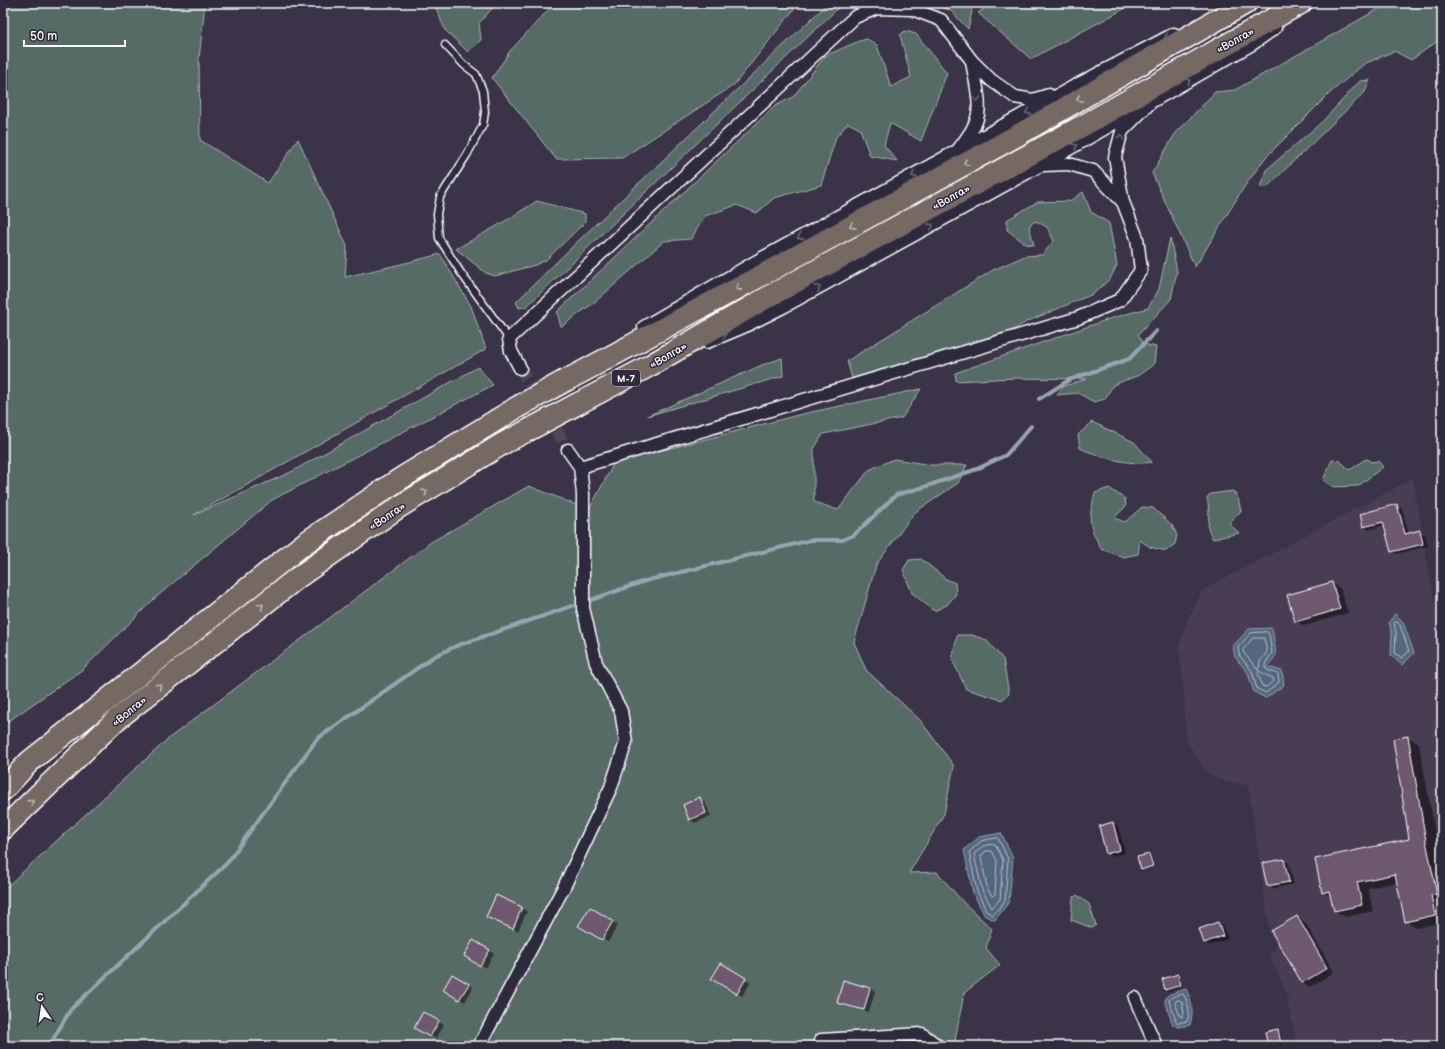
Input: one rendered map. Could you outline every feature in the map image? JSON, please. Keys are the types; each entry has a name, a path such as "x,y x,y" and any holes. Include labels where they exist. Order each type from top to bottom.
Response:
{"highway":[{"name":"«Волга»","path":"3,790 29,762 305,543 400,479 520,406 566,380 757,278 1018,135 1246,3"},
{"name":"«Волга»","path":"3,828 116,720 297,578 399,507 504,443 649,366 775,293 1086,124 1301,3"}],"street":[{"path":"520,406 582,362 757,261 1154,43 1241,3"},
{"path":"649,366 743,327 783,307 1041,165 1150,103 1252,44 1311,3"},
{"path":"520,368 511,351 510,338 855,17 877,8 912,9 941,20 972,61 991,80 1015,97 1033,100 1073,87"},
{"path":"956,152 971,132 978,114 977,92 972,61"},
{"path":"580,467 1078,318 1120,300 1141,270 1137,238 1123,202 1115,157 1122,131 1150,103"},
{"path":"1041,165 1069,164 1093,171 1123,202"},
{"path":"479,1046 564,887 611,787 626,742 621,711 596,663 583,608 583,494 580,467 568,450"},
{"path":"1136,998 1156,1046"},
{"path":"821,1040 922,1034 938,1046"}],"lane":[{"path":"445,45 464,65 476,74 483,91 485,112 483,125 468,155 440,198 437,214 439,238 461,273 510,338"}],"shaded area":[{"path":"1413,478 1442,646 1442,1046 1297,1046 1285,990 1269,955 1277,948 1270,934 1248,785 1227,782 1206,772 1188,743 1184,721 1185,700 1179,648 1187,621 1203,590"}],"green space":[{"path":"3,3 205,3 199,59 200,140 268,183 298,139 347,246 345,277 440,254 471,306 486,349 194,515 291,472 478,367 493,385 272,500 154,599 83,669 3,725"},
{"path":"434,3 497,3 479,23 481,40 468,52 445,30"},
{"path":"549,3 799,3 734,85 622,158 556,159 492,78 510,51 551,7"},
{"path":"828,3 837,3 838,8 527,306 519,308 516,302"},
{"path":"924,3 968,3 972,11 968,29 950,10"},
{"path":"992,3 1135,3 1031,59 978,13"},
{"path":"1389,3 1442,3 1442,38 1411,60 1394,51 1364,64 1331,92 1265,158 1244,187 1195,267 1152,173 1175,134 1215,92 1235,90"},
{"path":"905,31 916,34 947,73 921,141 890,123 884,145 897,161 870,156 860,129 848,123 836,137 821,185 774,198 757,213 737,205 705,216 691,239 664,241 596,301 561,327 557,312 775,106 793,97 825,56 867,39 877,45 891,87 911,77 900,35"},
{"path":"1370,80 1365,92 1267,187 1260,187 1266,170 1322,122 1360,81"},
{"path":"1083,192 1091,212 1109,223 1117,265 1110,279 1093,294 1026,322 1013,330 852,378 847,361 993,270 1025,256 1042,255 1054,241 1047,227 1035,221 1029,226 1034,245 1026,244 1007,230 1007,220 1037,202 1070,201"},
{"path":"537,201 585,214 585,222 546,260 535,265 495,276 486,273 456,249 502,223"},
{"path":"1170,238 1177,271 1171,299 1138,335 1144,344 1156,347 1154,364 1139,375 1113,385 1105,399 1094,402 1078,393 1056,395 1064,386 1087,379 1015,378 956,381 955,373 1112,318 1148,308 1159,289"},
{"path":"782,358 783,376 647,416 762,365"},
{"path":"921,389 902,418 823,434 814,449 814,502 838,510 869,470 894,459 931,465 967,465 958,483 914,513 876,565 854,642 866,670 920,720 954,766 944,814 909,873 937,872 963,902 992,929 986,948 1000,965 964,993 954,1046 3,1046 3,890 169,738 431,542 529,486 589,510 614,463 802,414"},
{"path":"1092,422 1134,442 1152,462 1125,462 1097,455 1080,448 1078,435"},
{"path":"1368,459 1371,462 1378,461 1383,467 1358,486 1333,487 1323,480 1332,460 1340,461 1350,470 1364,460"},
{"path":"1109,488 1125,499 1126,506 1114,518 1125,522 1142,507 1153,508 1172,525 1177,535 1175,544 1166,551 1150,547 1140,540 1138,554 1123,557 1101,549 1090,522 1090,516 1095,493"},
{"path":"1233,491 1238,498 1241,511 1229,523 1239,533 1213,539 1208,529 1209,510 1207,497 1211,494"},
{"path":"921,559 946,579 955,583 956,594 947,605 934,611 912,593 903,570 909,560"},
{"path":"957,635 972,635 986,640 1003,659 1009,694 1002,700 966,689 952,659"},
{"path":"1077,895 1089,904 1096,925 1092,928 1071,920 1073,898"}],"water":[{"path":"1395,614 1403,622 1414,653 1402,665 1391,655 1392,633 1389,622"},
{"path":"1272,628 1276,655 1268,667 1282,671 1284,685 1266,698 1254,692 1248,673 1235,657 1233,646 1249,629"},
{"path":"1001,833 1013,858 1009,902 995,920 985,916 973,893 964,850 979,837"},
{"path":"1186,989 1192,1007 1192,1016 1190,1025 1178,1027 1173,1025 1165,1003 1165,998 1170,994"}],"building":[{"path":"1397,504 1405,534 1420,530 1423,544 1391,552 1383,522 1363,527 1360,514"},
{"path":"1332,582 1340,609 1295,622 1287,595"},
{"path":"1408,736 1426,841 1437,894 1431,895 1435,915 1405,922 1395,874 1357,882 1362,905 1334,911 1329,891 1322,893 1315,859 1409,839 1393,739"},
{"path":"700,797 706,813 689,820 683,805"},
{"path":"1113,822 1120,850 1106,854 1099,826"},
{"path":"1149,854 1153,866 1141,870 1137,857"},
{"path":"1284,859 1289,882 1267,886 1262,863"},
{"path":"496,895 522,907 513,929 486,917"},
{"path":"590,907 613,921 602,940 578,926"},
{"path":"1297,916 1327,968 1302,983 1271,931"},
{"path":"1218,922 1223,936 1204,943 1199,929"},
{"path":"473,940 490,950 480,966 464,956"},
{"path":"721,963 746,978 737,994 711,979"},
{"path":"452,974 469,984 459,1000 443,990"},
{"path":"1178,974 1181,985 1165,990 1162,979"},
{"path":"843,980 870,988 864,1010 837,1003"},
{"path":"423,1012 439,1021 430,1037 414,1028"},
{"path":"1278,1029 1281,1044 1268,1046 1265,1032"}],"waterway":[{"path":"1039,399 1069,380 1129,359 1156,331"},
{"path":"588,601 645,581 811,540 842,540 854,535 896,495 977,469 1006,455 1031,426"},
{"path":"49,1046 71,1009 227,863 317,739 433,657 456,646 572,606"}],"tunnel":[{"path":"520,368 568,450"}]}
